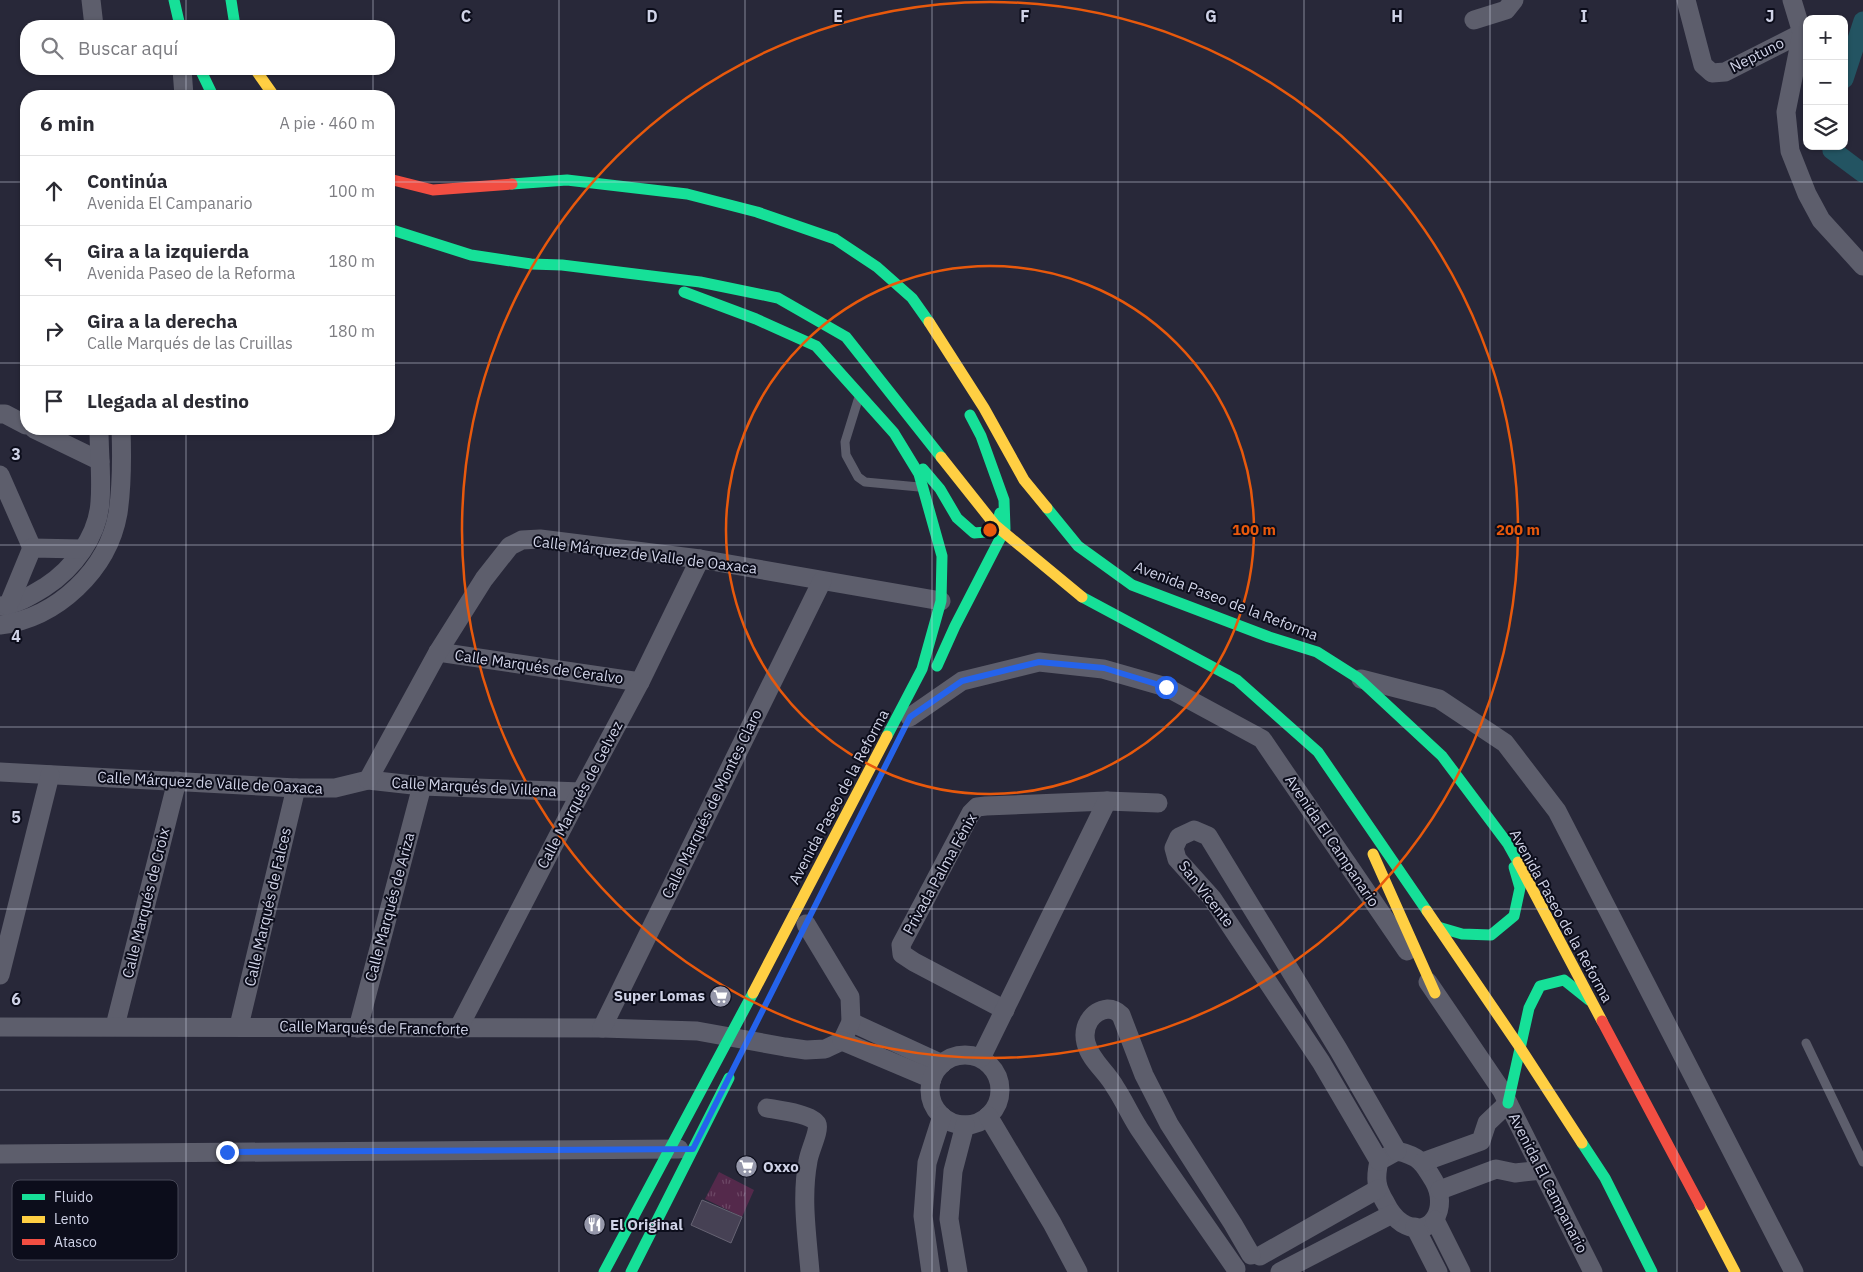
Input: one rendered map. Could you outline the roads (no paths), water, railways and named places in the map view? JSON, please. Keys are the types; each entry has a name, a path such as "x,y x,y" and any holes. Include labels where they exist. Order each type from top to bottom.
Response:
{"street":[{"path":"91,0 93,20"},
{"path":"174,0 178,20"},
{"path":"231,0 234,20"},
{"path":"1474,20 1506,10 1514,0"},
{"name":"Neptuno","path":"1686,0 1703,65 1712,73 1725,72 1802,33"},
{"path":"1792,0 1802,33 1786,112 1790,151 1807,194 1821,220 1863,266"},
{"path":"182,75 184,90"},
{"path":"203,75 209,90"},
{"path":"259,75 270,90"},
{"name":"Avenida Paseo de la Reforma","path":"395,181 433,190 567,180 686,194 757,212 835,240 877,267 912,298 942,341 984,408 1024,480 1078,546 1132,585 1269,637 1317,652 1358,678 1442,756 1508,844 1735,1272"},
{"name":"Avenida Paseo de la Reforma","path":"395,231 471,255 531,264 562,265 700,282 778,298 846,337 995,525 1084,599 1237,680 1318,752 1521,1049 1605,1178 1652,1272"},
{"name":"Avenida Paseo de la Reforma","path":"604,1272 671,1149 743,1040 922,669 941,602 942,556 919,474 894,433 816,346 756,319 636,275"},
{"path":"912,298 955,384"},
{"path":"932,676 1004,529 1004,500 980,436 963,402"},
{"path":"0,414 5,414 20,422"},
{"path":"894,433 940,489 957,518 974,533 986,532 996,528 1004,500"},
{"path":"46,435 100,461"},
{"path":"4,606 32,595 58,578 76,560 82,550 97,521 100,502 99,435"},
{"path":"0,625 28,619 44,612 66,598 84,581 104,555 118,514 120,435"},
{"path":"0,475 32,548 4,606"},
{"name":"Calle Márquez de Valle de Oaxaca","path":"0,772 296,788 335,788 368,780 438,652 484,580 510,546 522,540 540,539 700,559 941,602"},
{"path":"32,548 82,550"},
{"name":"Calle Marqués de Gelvez","path":"458,1029 640,682 700,559"},
{"name":"Calle Marqués de Montes Claro","path":"602,1028 822,580"},
{"name":"Calle Marqués de Ceralvo","path":"438,652 640,682"},
{"name":"Avenida El Campanario","path":"908,721 962,681 1039,662 1104,668 1166,687 1262,738 1502,1091 1593,1272"},
{"path":"1358,678 1439,699 1504,743 1557,811 1794,1272"},
{"name":"Avenida Paseo de la Reforma","path":"908,721 923,693"},
{"path":"0,975 50,775"},
{"name":"Calle Marqués de Villena","path":"368,780 422,786 581,792"},
{"name":"Calle Marqués de Croix","path":"115,1026 177,781"},
{"name":"Calle Marqués de Ariza","path":"358,1028 422,786"},
{"name":"Calle Marqués de Falces","path":"240,1026 296,788"},
{"path":"1345,792 1435,993"},
{"path":"981,1058 1107,801"},
{"name":"Privada Palma Fénix","path":"1005,1010 902,954 901,945 972,813 977,807 1107,801 1158,803"},
{"name":"San Vicente","path":"1379,1162 1321,1062 1212,898 1177,859 1174,848 1179,837 1194,830 1208,836 1338,1049 1397,1151"},
{"path":"1438,927 1462,934 1491,935 1514,916 1520,888 1508,844"},
{"path":"806,924 850,997 851,1022 842,1041 937,1071"},
{"path":"1424,1162 1481,1141 1488,1123 1508,1103 1529,1008 1540,986 1564,980 1592,1001"},
{"path":"1271,1272 1267,1261 1256,1256 1233,1224 1169,1124 1144,1075 1121,1015 1116,1010 1109,1009 1098,1012 1089,1020 1086,1026 1084,1034 1086,1045 1114,1085 1141,1132 1236,1270 1240,1262 1245,1258 1256,1256 1378,1189"},
{"path":"851,1022 937,1071"},
{"name":"Calle Marqués de Francforte","path":"0,1027 602,1028 697,1031 806,1050 826,1049 842,1041"},
{"path":"1321,1062 1338,1049"},
{"path":"961,1055 981,1058 994,1070 1000,1086 998,1102 988,1116 978,1123 957,1124 942,1116 932,1099 937,1071 951,1058 961,1055"},
{"path":"631,1272 734,1066"},
{"path":"767,1108 798,1114 817,1124 818,1131 811,1147 808,1161 804,1198 810,1272"},
{"path":"931,1272 923,1216 927,1163 942,1116"},
{"path":"988,1116 1052,1223 1078,1272"},
{"path":"958,1272 949,1219 953,1171 965,1125"},
{"path":"1481,1141 1496,1169"},
{"path":"0,1154 693,1149"},
{"path":"1397,1151 1411,1154 1424,1162 1440,1190 1441,1207 1435,1220 1427,1226 1415,1227 1402,1223 1392,1214 1378,1189 1377,1172 1379,1162 1397,1151"},
{"path":"1440,1190 1496,1169 1515,1173 1542,1170"},
{"path":"1280,1272 1392,1214"},
{"path":"1435,1220 1461,1272"},
{"path":"1415,1227 1438,1272"}],"lane":[{"path":"859,394 845,442 846,455 858,477 866,482 923,487"},
{"path":"1806,1043 1863,1162"}],"waterway":[{"path":"1848,67 1863,21"},
{"path":"1832,150 1863,173"}],"place":[{"name":"Super Lomas","path":"721,996"},
{"name":"Oxxo","path":"747,1167"},
{"name":"El Original","path":"594,1225"}]}
